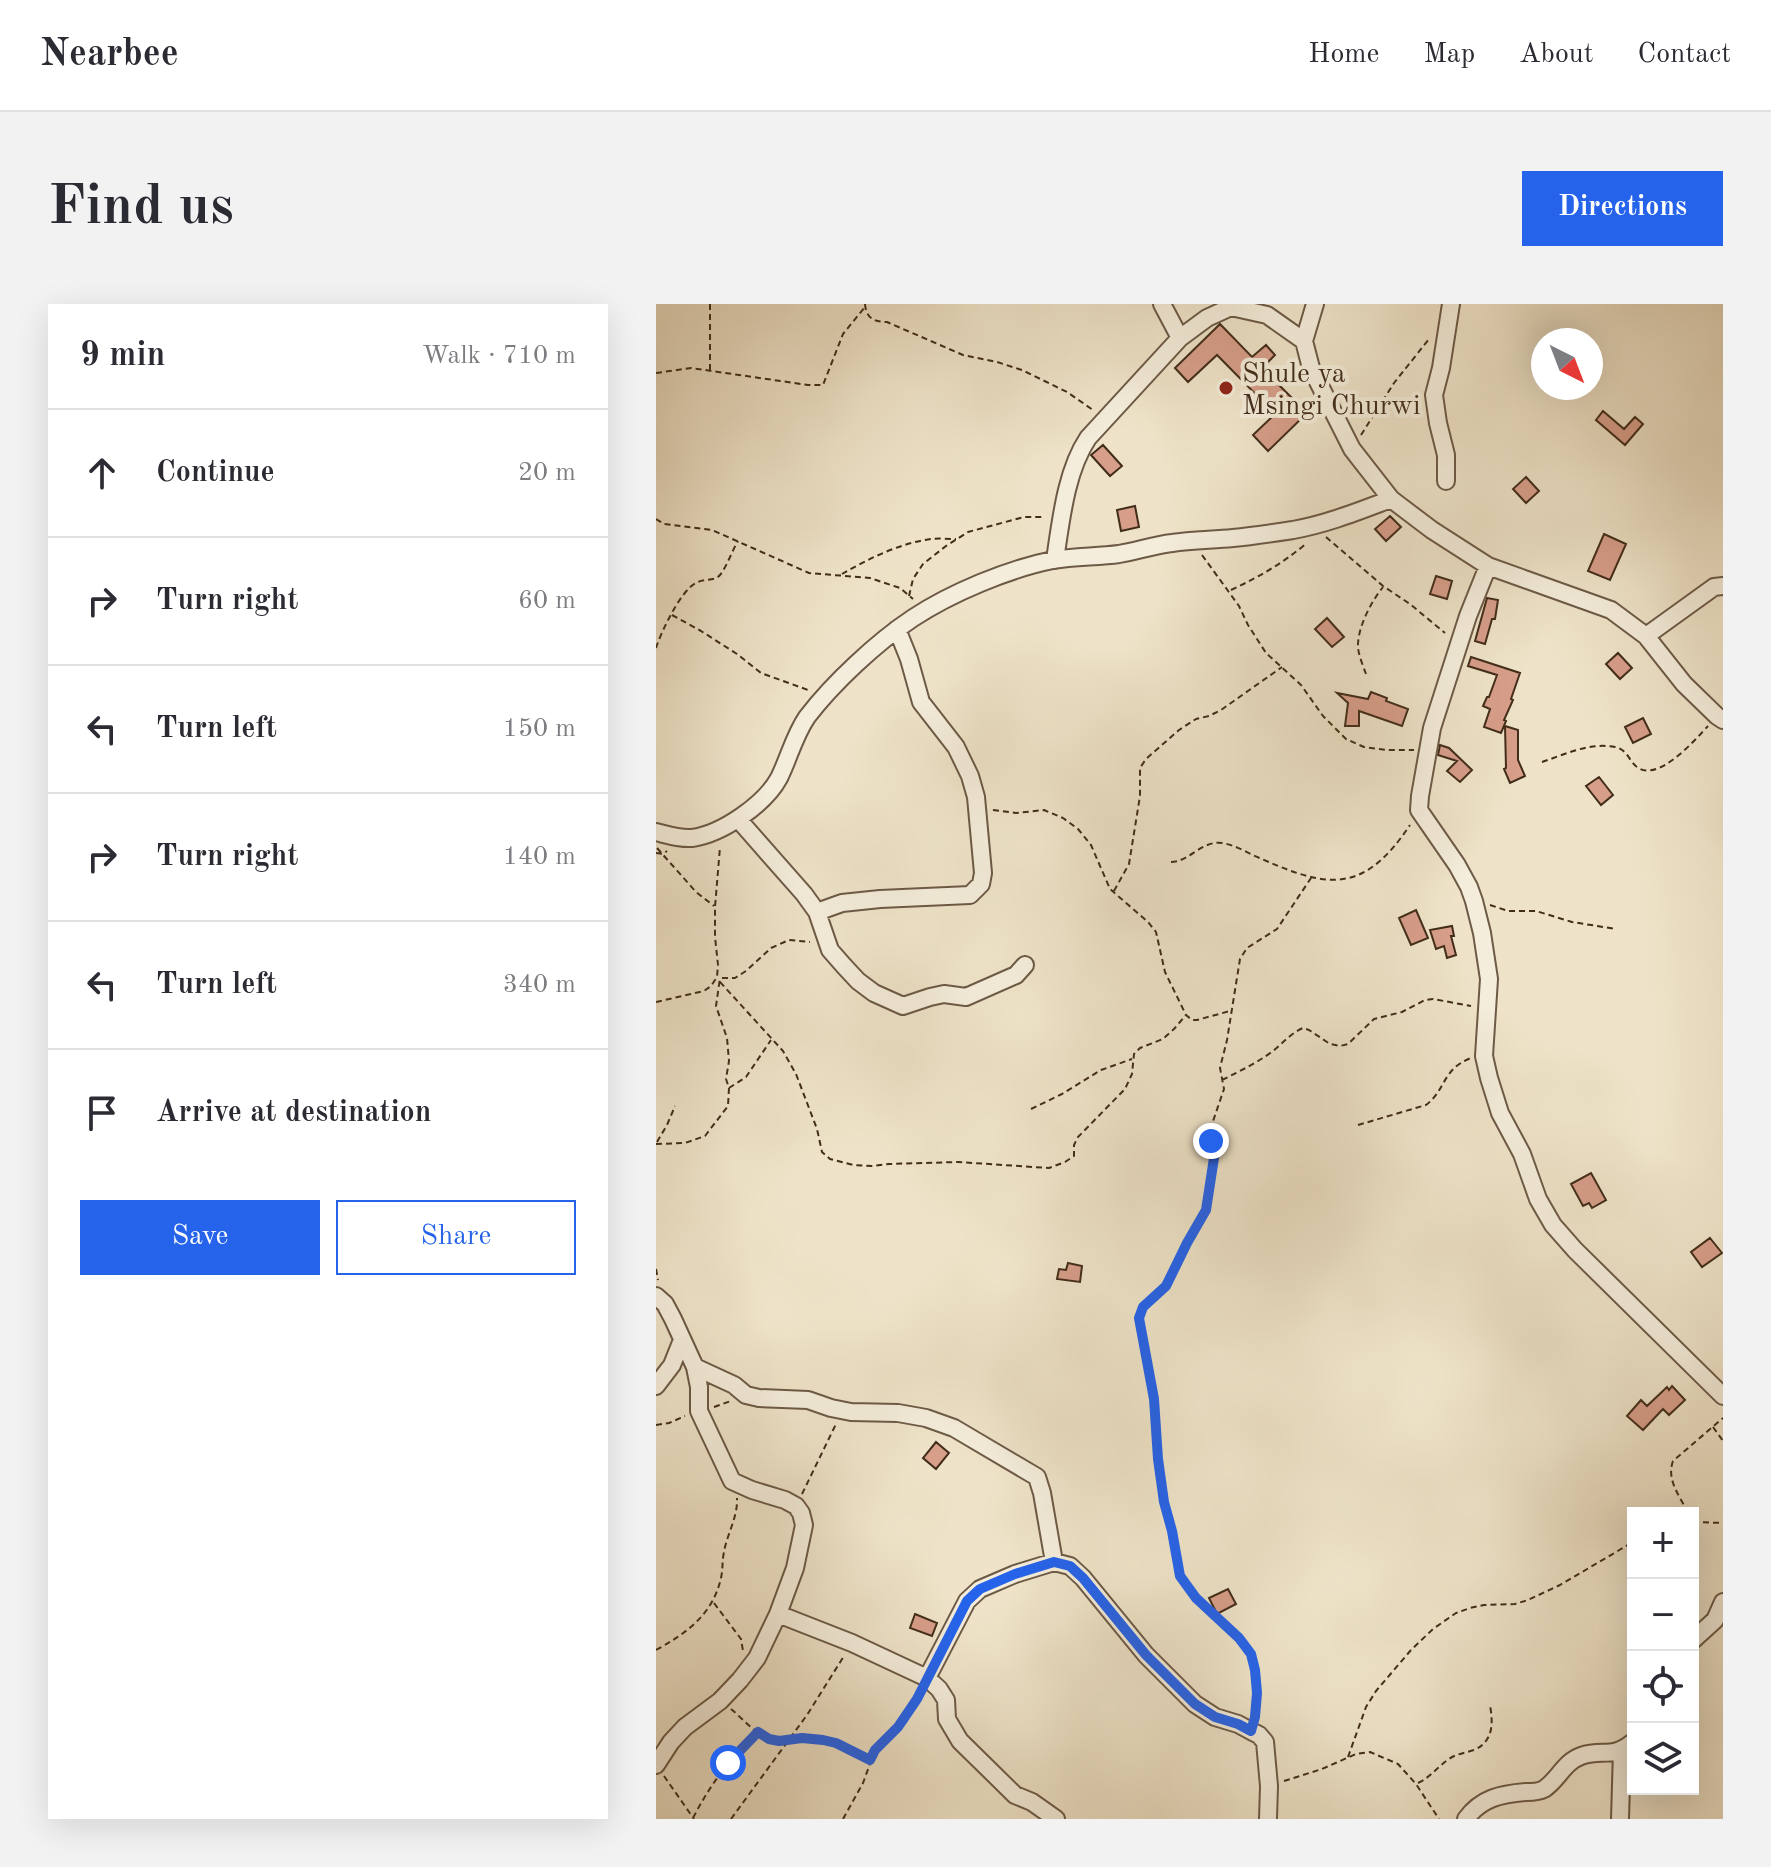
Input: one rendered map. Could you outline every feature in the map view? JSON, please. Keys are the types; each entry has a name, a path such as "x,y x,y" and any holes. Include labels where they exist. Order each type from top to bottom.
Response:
{"street":[{"path":"1162,304 1180,338"},
{"path":"1315,304 1304,341 1311,368 1352,449 1391,499 1488,566 1611,610 1646,636 1684,684 1720,718"},
{"path":"1446,481 1446,455 1434,395 1451,304"},
{"path":"1055,560 1062,517 1080,450 1180,338 1207,318 1231,307 1267,315 1304,341"},
{"path":"656,832 677,838 692,838 722,830 738,819 771,790 805,721 825,696 897,629 926,610 1019,568 1170,543 1296,529 1310,533 1391,499"},
{"path":"1488,566 1468,616 1432,728 1419,810 1457,865 1474,901 1489,979 1484,1056 1489,1078 1500,1113 1522,1154 1538,1199 1553,1225 1723,1396"},
{"path":"1646,636 1714,587 1723,586"},
{"path":"817,912 855,901 970,895 981,884 983,873 976,797 970,776 956,747 921,702 897,629"},
{"path":"738,819 817,912 830,950 858,981 874,993 903,1006 944,994 966,997 1016,975 1025,965"},
{"path":"656,1296 665,1304 695,1367 699,1411 732,1481 796,1506 804,1525 795,1568 757,1658 720,1701 685,1727 656,1765"},
{"path":"656,1386 672,1365 682,1340"},
{"path":"695,1367 722,1378 746,1395 808,1400 842,1410 898,1413 926,1418 954,1428 1037,1477 1054,1562"},
{"path":"927,1678 967,1601 980,1589 1054,1562 1070,1566 1146,1655 1195,1704 1215,1717 1259,1735 1265,1742 1268,1819"},
{"path":"1699,1636 1719,1623 1723,1602"},
{"path":"778,1614 852,1643 927,1678 946,1700 947,1719 960,1741 1015,1795 1032,1802 1056,1819"},
{"path":"1466,1819 1479,1804 1487,1800 1510,1793 1543,1789 1568,1764 1583,1755 1609,1754 1627,1746 1620,1819"}],"path":[{"path":"710,304 710,370"},
{"path":"656,373 691,368 823,385 843,334 865,305"},
{"path":"865,305 868,316 876,322 887,322 963,355 997,362 1033,375 1084,402 1105,420"},
{"path":"1352,449 1394,383 1431,337"},
{"path":"909,596 913,579 923,564 968,532 1024,517 1062,517"},
{"path":"656,519 664,524 712,530 809,573 870,578 900,588 926,610"},
{"path":"1229,591 1271,569 1310,533 1410,604 1459,644"},
{"path":"842,574 907,546 929,540 957,539"},
{"path":"656,648 683,595 693,583 715,579 738,541"},
{"path":"1192,541 1229,591 1266,653 1301,685 1323,716 1346,739 1364,747 1427,750"},
{"path":"1366,674 1358,647 1371,604 1383,586"},
{"path":"672,615 725,646 761,673 825,696"},
{"path":"1113,892 1129,864 1140,796 1140,768 1146,759 1179,730 1196,719 1221,710 1282,667"},
{"path":"1542,762 1592,745 1622,749 1635,766 1651,771 1673,760 1720,718"},
{"path":"977,807 1016,813 1044,810 1078,829 1091,845 1110,889 1156,932 1165,972 1186,1015 1197,1020 1231,1011"},
{"path":"1171,862 1180,862 1201,848 1218,842 1311,878 1331,880 1351,877 1367,871 1388,853 1419,810"},
{"path":"656,1144 685,1143 705,1136 728,1106 727,1038 716,1006 719,979 715,907 722,830"},
{"path":"656,846 696,892 715,907"},
{"path":"1251,1731 1257,1693 1251,1654 1239,1638 1196,1598 1180,1576 1164,1502 1154,1399 1139,1318 1143,1307 1166,1286 1206,1210 1214,1158 1210,1130 1224,1089 1220,1068 1240,959 1247,948 1277,929 1311,878"},
{"path":"1474,901 1508,911 1536,911 1572,922 1616,929"},
{"path":"656,1002 704,991 719,979 735,978 771,948 789,940 815,943 830,950"},
{"path":"719,979 783,1051 796,1074 817,1129 822,1152 830,1159 853,1165 958,1162 1049,1168 1065,1162 1074,1156 1078,1137 1125,1089 1132,1074 1134,1054 1140,1048 1163,1039 1186,1015"},
{"path":"1222,1080 1257,1063 1303,1028 1330,1044 1340,1046 1348,1044 1374,1019 1402,1012 1425,1000 1488,1008"},
{"path":"729,1088 746,1077 771,1039"},
{"path":"1358,1125 1430,1103 1453,1068 1460,1062 1484,1056"},
{"path":"1031,1109 1101,1070 1133,1059"},
{"path":"656,1144 675,1106"},
{"path":"656,1425 722,1406 746,1395"},
{"path":"796,1506 842,1410"},
{"path":"1685,1507 1671,1478 1673,1461 1723,1418"},
{"path":"1712,1426 1723,1441"},
{"path":"656,1650 700,1620 713,1602 738,1508 732,1481"},
{"path":"1699,1522 1723,1523"},
{"path":"1348,1757 1366,1707 1376,1691 1433,1629 1456,1613 1470,1608 1528,1600 1627,1546"},
{"path":"713,1602 741,1639 746,1672"},
{"path":"731,1819 807,1715 852,1643"},
{"path":"843,1819 863,1783 875,1750 898,1727 927,1678"},
{"path":"720,1701 769,1739 823,1740 870,1760"},
{"path":"1416,1784 1433,1775 1450,1758 1475,1749 1487,1739 1492,1725 1490,1705"},
{"path":"656,1765 694,1818 716,1778 758,1732"},
{"path":"1269,1786 1356,1754 1370,1752 1398,1764 1416,1784 1439,1819"}],"building":[{"path":"1220,324 1252,357 1266,345 1275,355 1262,368 1307,413 1268,451 1253,435 1275,414 1217,355 1188,382 1175,368"},
{"path":"1603,411 1624,429 1635,417 1643,424 1625,445 1596,420"},
{"path":"1103,445 1122,466 1110,476 1091,455"},
{"path":"1526,477 1539,491 1526,503 1513,489"},
{"path":"1135,506 1139,527 1121,531 1117,510"},
{"path":"1390,516 1401,527 1386,541 1375,529"},
{"path":"1604,534 1626,544 1610,580 1588,571"},
{"path":"1436,576 1452,581 1447,599 1430,594"},
{"path":"1487,598 1498,600 1495,619 1492,619 1485,644 1475,641"},
{"path":"1327,618 1344,637 1332,647 1315,629"},
{"path":"1618,653 1632,668 1620,679 1606,664"},
{"path":"1471,657 1520,673 1501,733 1484,727 1490,709 1483,706 1497,675 1468,666"},
{"path":"1371,692 1408,709 1402,726 1359,711 1359,726 1345,726 1348,703 1337,693 1368,699"},
{"path":"1643,718 1651,734 1633,743 1625,727"},
{"path":"1505,726 1518,730 1518,760 1525,776 1510,783 1504,769"},
{"path":"1440,745 1449,748 1472,770 1460,782 1447,771 1457,761 1438,755"},
{"path":"1599,777 1613,795 1601,805 1586,786"},
{"path":"1416,910 1428,938 1411,945 1399,918"},
{"path":"1452,926 1456,955 1447,958 1444,946 1436,949 1430,930"},
{"path":"1591,1173 1606,1200 1592,1208 1589,1203 1583,1206 1571,1184"},
{"path":"1710,1238 1722,1253 1702,1267 1691,1252"},
{"path":"1068,1263 1082,1266 1080,1282 1057,1279 1059,1269 1066,1270"},
{"path":"1672,1386 1685,1400 1669,1415 1663,1409 1643,1430 1627,1416 1641,1400 1647,1406"},
{"path":"936,1442 949,1453 936,1469 923,1458"},
{"path":"1228,1589 1236,1604 1217,1614 1209,1598"},
{"path":"915,1614 937,1623 932,1636 910,1628"}],"place":[{"name":"Shule ya Msingi Churwi","path":"1226,388"}],"route":[{"path":"728,1763 758,1732 779,1741 802,1738 836,1743 870,1760 917,1699 967,1601 980,1589 1054,1562 1070,1566 1083,1578 1146,1655 1195,1704 1215,1717 1251,1731 1257,1693 1251,1654 1239,1638 1196,1598 1180,1576 1164,1502 1154,1399 1139,1318 1143,1307 1166,1286 1206,1210 1214,1158 1211,1141"}]}
